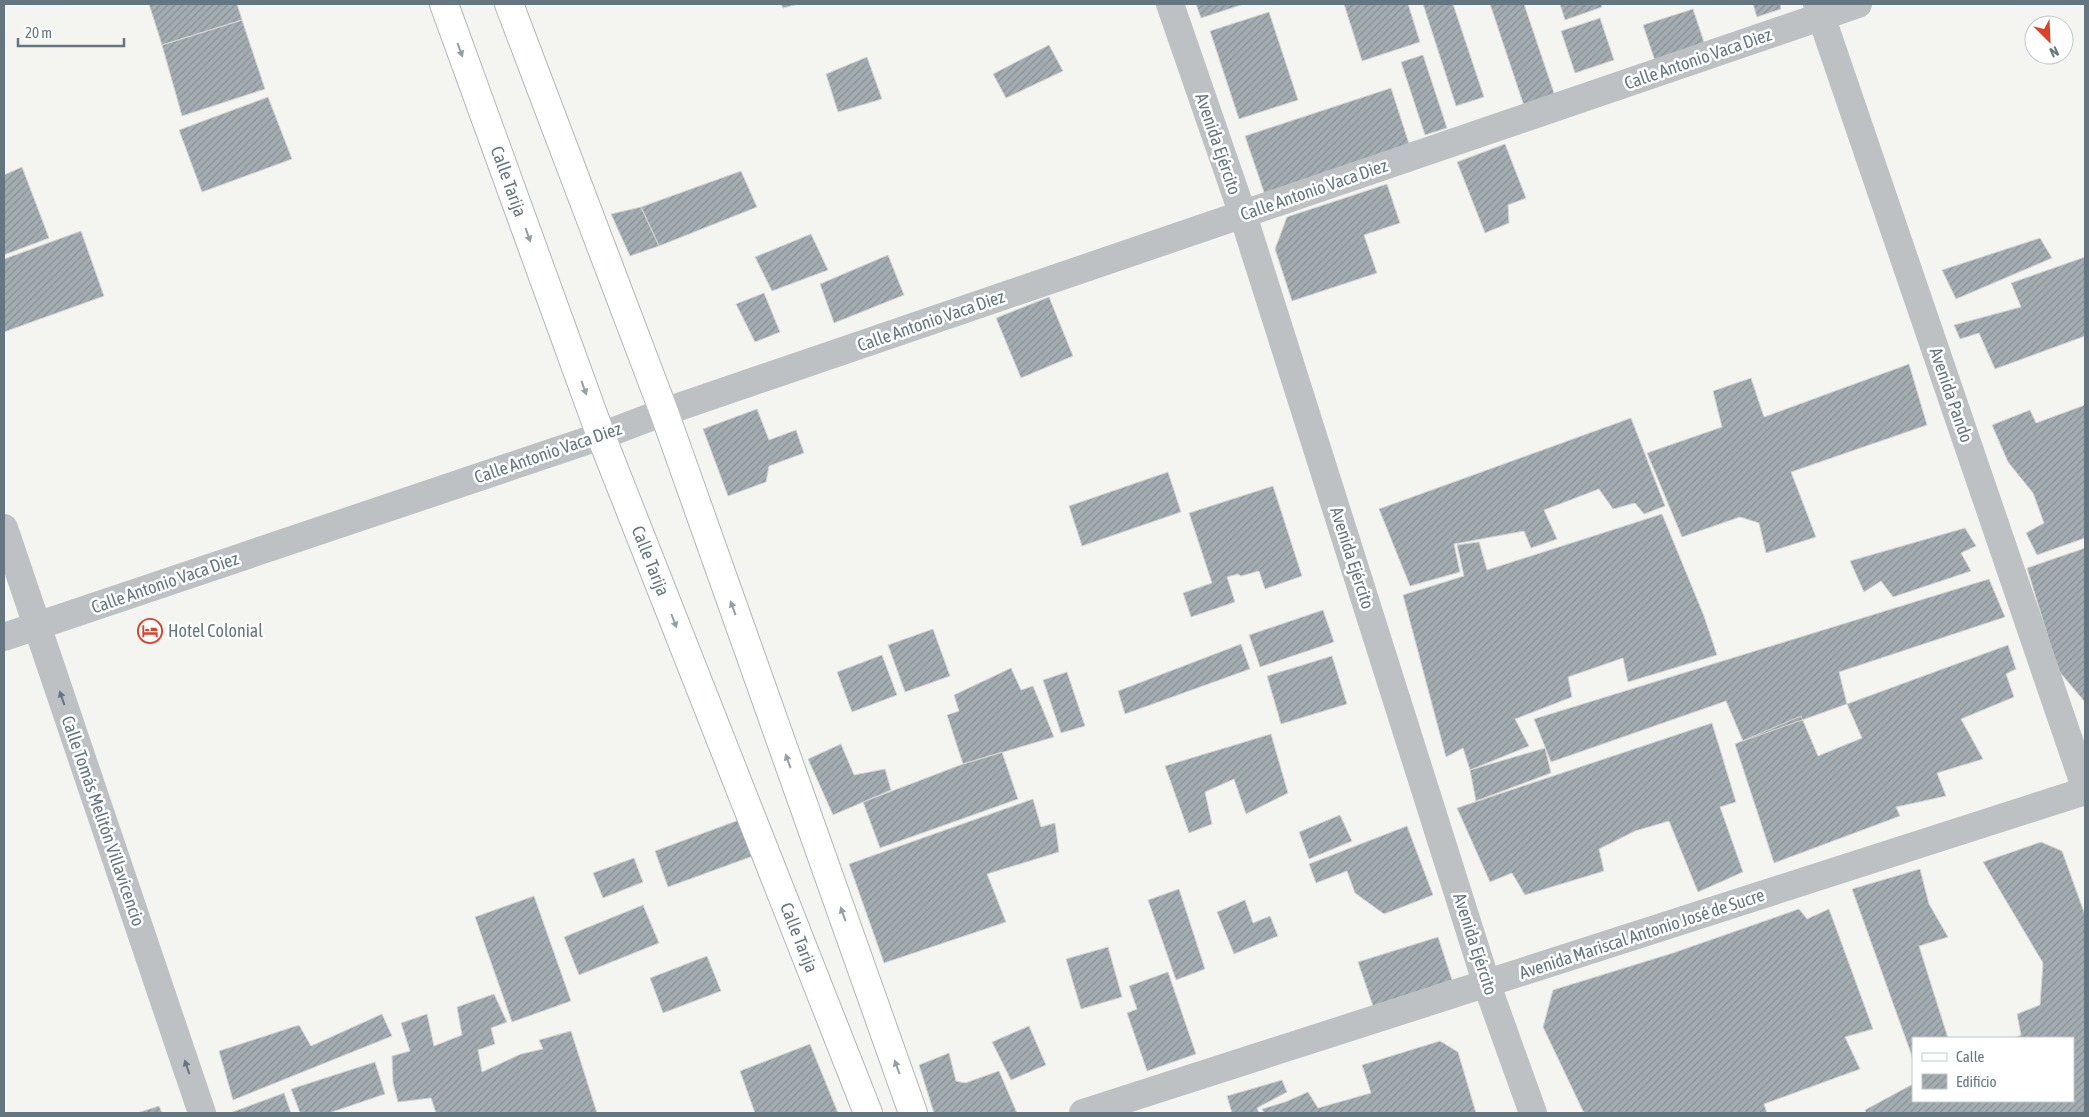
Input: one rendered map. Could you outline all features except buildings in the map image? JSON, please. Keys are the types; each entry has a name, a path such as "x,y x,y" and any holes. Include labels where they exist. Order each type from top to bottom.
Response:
{"street":[{"name":"Calle Tarija","path":"444,4 601,436 868,1113"},
{"path":"509,4 664,412 914,1113"},
{"name":"Avenida Ejército","path":"1170,4 1242,215 1487,985 1533,1113"},
{"name":"Calle Antonio Vaca Diez","path":"4,637 601,436 664,412 1242,215 1819,10 1858,4"},
{"name":"Avenida Pando","path":"1819,10 2085,789"},
{"name":"Calle Tomás Melitón Villavicencio","path":"4,528 202,1113"},
{"name":"Avenida Mariscal Antonio José de Sucre","path":"1083,1113 1487,985 2085,789"}],"place":[{"name":"Hotel Colonial","path":"150,631"}]}
